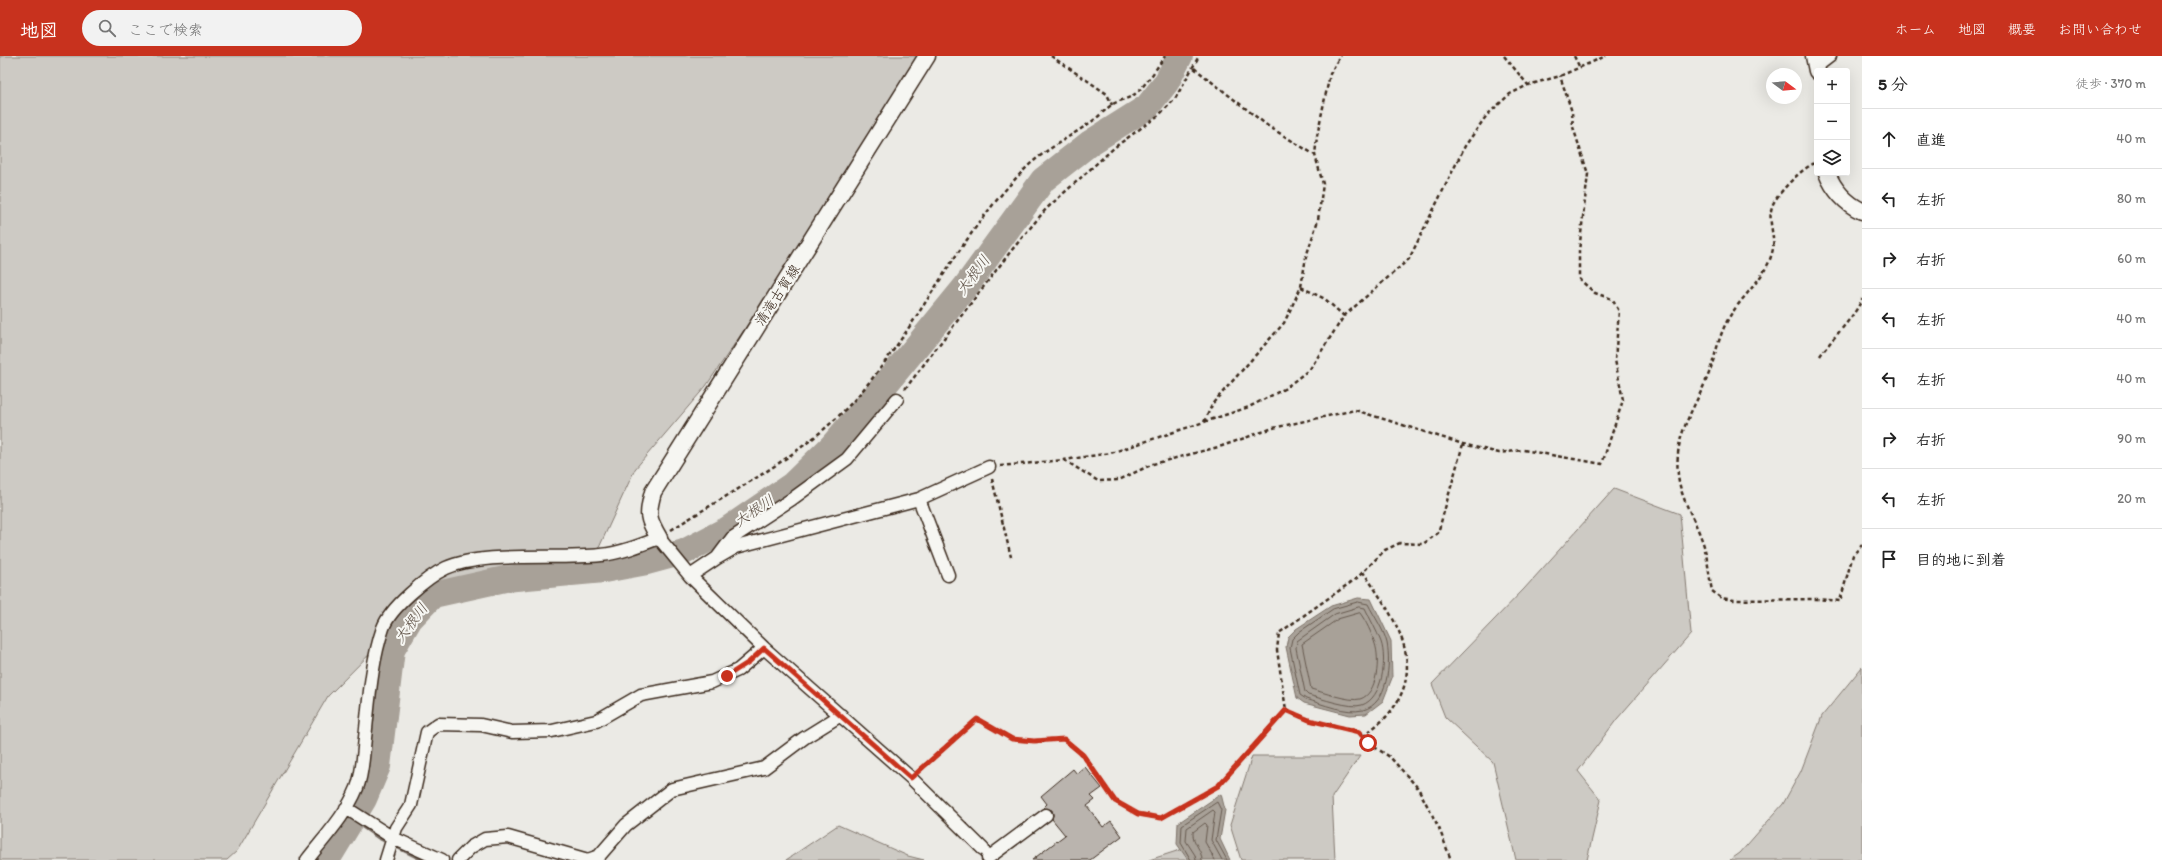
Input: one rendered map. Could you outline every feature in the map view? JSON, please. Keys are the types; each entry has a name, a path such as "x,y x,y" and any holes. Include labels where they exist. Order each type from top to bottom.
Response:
{"main road":[{"name":"清滝古賀線","path":"659,538 650,523 648,512 653,492 927,56"},
{"path":"1828,176 1835,189 1846,200 1862,212"}],"street":[{"path":"1816,64 1830,56"},
{"path":"717,558 732,538 792,499 847,459 897,399"},
{"path":"690,576 736,547 919,499 989,467"},
{"path":"919,499 948,575"},
{"path":"306,860 328,834 346,808 357,788 363,759 372,679 383,626 399,604 422,583 446,568 469,561 603,555 637,546 659,538 690,576 764,648 911,778 992,855 1046,815"},
{"path":"386,860 396,828 411,805 427,732 438,724 480,725 512,732 552,731 596,721 641,695 712,682 738,670 764,648"},
{"path":"458,860 471,847 485,839 508,837 588,860 600,856 626,826 672,789 764,768 804,738 841,716"},
{"path":"346,808 421,856 442,860"}],"path":[{"path":"1051,56 1107,94 1112,105"},
{"path":"659,538 804,448 833,423 862,391 892,353 969,238 1003,193 1029,165 1092,122 1112,105 1134,95 1165,56"},
{"path":"897,399 1011,251 1046,210 1115,147 1159,115 1175,99 1194,68 1199,56"},
{"path":"1204,422 1213,403 1284,323 1301,287 1306,257 1318,220 1323,184 1314,156 1330,74 1340,56"},
{"path":"1504,56 1528,85"},
{"path":"1574,56 1580,68"},
{"path":"1011,557 989,467 1064,460 1111,453 1249,407 1284,389 1310,369 1344,316 1409,259 1465,146 1487,115 1510,94 1528,85 1560,76 1606,56"},
{"path":"1194,68 1268,126 1314,156"},
{"path":"1064,460 1098,481 1119,480 1153,464 1222,446 1273,428 1355,410 1463,444 1499,453 1523,450 1602,464 1623,400 1615,360 1619,311 1612,299 1595,293 1579,279 1579,251 1588,174 1573,127 1572,112 1560,76"},
{"path":"1814,163 1804,168 1775,200 1772,207 1770,220 1773,252 1750,290 1727,321 1718,341 1707,378 1690,411 1678,453 1679,488 1704,548 1712,591 1721,598 1734,600 1817,599 1840,602 1854,555 1862,545"},
{"path":"1301,287 1325,299 1344,316"},
{"path":"1820,356 1842,326 1858,310 1862,299"},
{"path":"1286,710 1277,650 1279,633 1363,572 1386,550 1400,544 1423,544 1438,533 1463,444"},
{"path":"1363,572 1387,609 1399,633 1408,666 1407,679 1398,701 1386,717 1363,736"},
{"path":"1286,710 1309,720 1359,732 1368,743 1390,757 1418,788 1439,828 1451,860"},
{"path":"911,778 977,719 1012,739 1034,741 1064,739 1083,755 1115,801 1138,814 1161,818 1218,786 1286,710"}],"shaded area":[{"path":"0,56 930,56 706,386 635,469 592,563 442,581 328,696 237,851 227,860 0,860"},
{"path":"1614,489 1680,514 1691,634 1617,719 1578,771 1601,800 1587,860 1516,860 1493,762 1445,717 1432,684 1524,589"},
{"path":"1862,667 1862,860 1730,860 1740,853 1783,804 1801,771 1822,716"},
{"path":"1252,756 1360,756 1332,797 1335,860 1241,860 1230,825"},
{"path":"838,825 908,856 924,860 786,860"},
{"path":"1186,848 1189,860 1149,860"}],"water":[{"path":"1358,598 1371,599 1391,641 1392,678 1383,701 1366,714 1350,715 1304,703 1297,698 1286,647 1288,637 1296,629 1331,606"},
{"path":"1221,794 1225,810 1220,839 1230,860 1188,860 1177,844 1178,823"}],"building":[{"path":"1085,767 1102,788 1091,796 1095,800 1087,806 1103,827 1111,821 1122,836 1090,860 1032,860 1065,835 1052,819 1052,810 1043,808 1047,804 1041,796 1073,769 1077,774"}],"waterway":[{"name":"大根川","path":"327,860 364,799 378,766 392,650 410,619 433,595 505,579 604,570 647,562 684,552 728,529 792,485 832,446 889,380 966,286 1043,180 1090,143 1147,107 1166,83 1180,56"},
{"path":"352,819 378,837 424,860"}],"route":[{"path":"727,676 749,662 764,648 911,778 977,719 1012,739 1034,741 1064,739 1083,755 1115,801 1138,814 1161,818 1218,786 1286,710 1309,720 1359,732 1368,743"}]}
